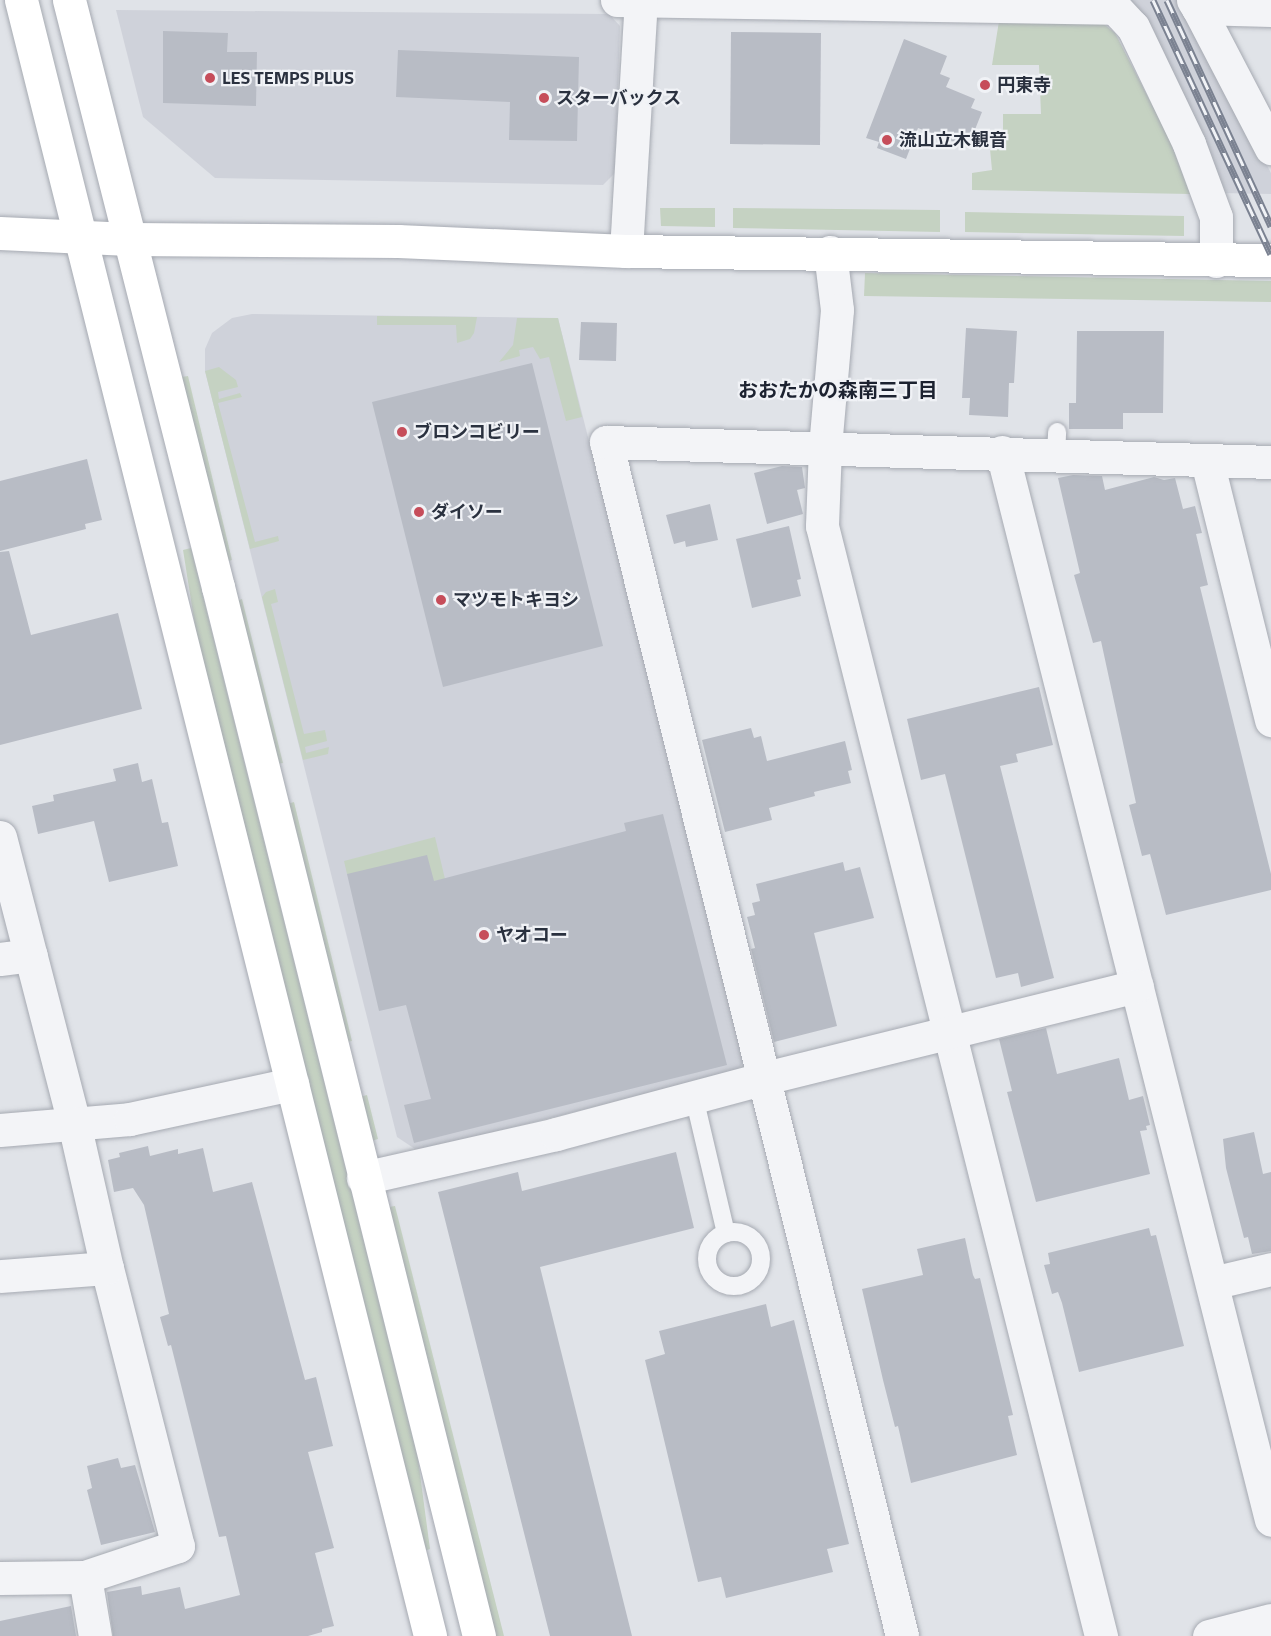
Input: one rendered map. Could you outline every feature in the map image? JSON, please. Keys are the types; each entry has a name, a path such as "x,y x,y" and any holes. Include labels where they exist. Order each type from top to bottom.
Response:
{"street":[{"path":"21,0 430,1636"},
{"path":"69,0 218,587 363,1178 479,1636"},
{"path":"617,0 1113,4 1132,27 1189,144 1216,217 1216,261"},
{"path":"626,251 641,0"},
{"path":"1196,4 1271,10"},
{"path":"1196,4 1271,148"},
{"path":"0,233 129,239 398,241 626,251 830,252 1216,261 1271,260"},
{"path":"830,252 837,310 825,447 822,526 1101,1636"},
{"path":"902,1636 606,441 1002,452 1056,443 1207,460 1271,462"},
{"path":"1002,452 1271,1520"},
{"path":"1207,460 1271,720"},
{"path":"0,837 15,957 74,1123 107,1268 178,1546 85,1577 0,1578"},
{"path":"363,1178 556,1134 765,1078 1137,986"},
{"path":"0,1130 130,1119 170,1113 292,1084"},
{"path":"0,1276 107,1268"},
{"path":"1212,1283 1271,1269"},
{"path":"85,1577 95,1636"},
{"path":"1209,1636 1271,1620"}],"lane":[{"path":"694,1097 726,1233"}],"shaded area":[{"path":"1131,0 1181,0 1271,173 1271,194 1221,193 1196,124"},
{"path":"116,10 609,14 620,26 615,173 603,185 215,178 143,117"},
{"path":"252,314 558,318 745,1060 737,1071 418,1151 397,1137 205,371 205,349 212,333 232,318"}],"green space":[{"path":"999,21 1100,21 1115,33 1169,138 1190,194 972,190 972,173 992,170 990,149 1003,148 1003,114 1041,114 1039,65 992,65"},
{"path":"660,208 715,208 715,227 661,226"},
{"path":"733,208 940,210 940,232 733,228"},
{"path":"965,212 1184,216 1184,236 965,232"},
{"path":"865,273 1271,281 1271,302 864,296"},
{"path":"377,316 477,317 474,333 470,339 457,343 456,325 377,325"},
{"path":"517,318 558,318 582,417 566,421 549,357 540,359 533,347 519,350 520,356 499,362 513,345"},
{"path":"219,367 236,380 238,387 218,392 219,399 240,393 242,397 218,403 255,542 278,536 279,541 250,549 205,371"},
{"path":"188,376 232,560 226,562 182,377"},
{"path":"191,548 418,1459 430,1549 424,1551 196,632 183,550"},
{"path":"275,589 278,602 271,604 304,734 325,730 327,741 305,747 306,753 329,747 328,754 303,760 262,597 266,592"},
{"path":"242,599 283,763 277,764 236,601"},
{"path":"294,802 352,1041 347,1042 287,804"},
{"path":"435,837 445,879 434,881 347,874 344,861"},
{"path":"367,1095 378,1139 371,1141 360,1097"},
{"path":"395,1206 504,1636 496,1636 389,1207"}],"building":[{"name":"LES TEMPS PLUS","path":"163,31 228,33 227,52 257,52 256,106 163,103"},
{"path":"731,32 821,33 820,145 730,144"},
{"path":"904,39 947,56 940,74 950,78 946,87 975,99 971,108 982,112 968,147 918,128 906,159 877,148 879,142 866,138"},
{"path":"398,50 579,57 577,141 509,140 510,102 396,97"},
{"path":"581,322 617,323 616,361 579,360"},
{"path":"966,328 1017,331 1014,383 1009,383 1008,417 969,415 970,398 962,398"},
{"path":"1077,331 1164,331 1163,413 1123,413 1123,429 1069,429 1069,403 1076,403"},
{"path":"532,363 603,646 443,687 372,402"},
{"path":"87,459 102,520 85,524 86,529 0,551 0,481"},
{"path":"782,466 802,467 805,488 797,490 803,514 767,524 754,473"},
{"path":"1073,475 1102,476 1105,490 1154,477 1164,480 1175,478 1183,509 1195,506 1202,533 1196,534 1208,585 1200,587 1271,874 1271,890 1166,915 1150,854 1142,856 1129,805 1136,803 1101,641 1093,643 1074,575 1080,573 1058,478"},
{"path":"710,504 718,540 686,547 685,541 674,544 666,515"},
{"path":"789,526 801,579 797,580 801,596 752,608 736,539"},
{"path":"9,551 31,635 118,613 142,709 0,745 0,552"},
{"path":"1039,687 1053,745 1016,754 1018,762 1000,766 1054,978 1021,987 1018,973 996,978 945,774 921,780 907,719"},
{"path":"751,728 754,738 761,736 767,761 845,741 852,770 848,771 851,783 814,792 815,796 769,808 772,820 725,832 702,740"},
{"path":"138,763 142,782 152,779 162,823 168,822 178,866 109,882 94,821 38,834 32,806 54,801 53,795 116,781 113,769"},
{"path":"663,814 727,1065 414,1143 404,1105 431,1099 406,1005 379,1011 347,874 427,855 434,881 626,831 624,823"},
{"path":"843,862 845,871 860,867 874,918 814,933 837,1026 774,1042 751,949 755,948 747,917 755,915 752,903 760,901 756,884"},
{"path":"1046,1028 1057,1074 1119,1058 1129,1100 1143,1096 1150,1125 1146,1126 1147,1130 1140,1131 1150,1174 1036,1202 1007,1092 1012,1091 999,1039"},
{"path":"1254,1132 1263,1174 1271,1172 1271,1251 1252,1254 1248,1237 1244,1238 1226,1168 1223,1139"},
{"path":"148,1146 150,1156 178,1149 178,1154 203,1148 213,1192 252,1182 305,1380 316,1377 333,1446 308,1452 334,1548 315,1553 334,1626 322,1629 322,1632 308,1636 113,1636 107,1592 141,1586 142,1595 180,1587 185,1609 240,1595 226,1536 219,1537 171,1345 168,1346 160,1317 169,1314 144,1205 133,1188 114,1192 108,1160 120,1157 119,1153"},
{"path":"676,1152 694,1228 540,1267 632,1636 550,1636 438,1192 518,1172 522,1191"},
{"path":"1149,1228 1151,1236 1156,1235 1184,1346 1079,1372 1062,1303 1058,1292 1052,1294 1044,1265 1050,1264 1048,1253"},
{"path":"965,1238 973,1275 975,1279 980,1278 1013,1415 1008,1416 1017,1455 911,1483 898,1426 895,1427 883,1380 862,1289 923,1275 917,1249"},
{"path":"766,1304 771,1327 794,1320 849,1544 827,1549 833,1572 726,1598 721,1577 698,1582 645,1360 665,1354 659,1331"},
{"path":"118,1458 121,1468 135,1465 155,1532 101,1545 87,1490 92,1488 87,1466"},
{"path":"71,1606 76,1636 0,1636 0,1621"}],"railway":[{"path":"1153,0 1271,254"},
{"path":"1167,0 1271,226"}],"place":[{"name":"LES TEMPS PLUS","path":"210,78"},
{"name":"円東寺","path":"985,85"},
{"name":"スターバックス","path":"544,98"},
{"name":"流山立木観音","path":"887,140"},
{"name":"ブロンコビリー","path":"402,432"},
{"name":"ダイソー","path":"419,512"},
{"name":"マツモトキヨシ","path":"441,600"},
{"name":"ヤオコー","path":"484,935"}],"district":[{"name":"おおたかの森南三丁目","path":"838,389"}]}
